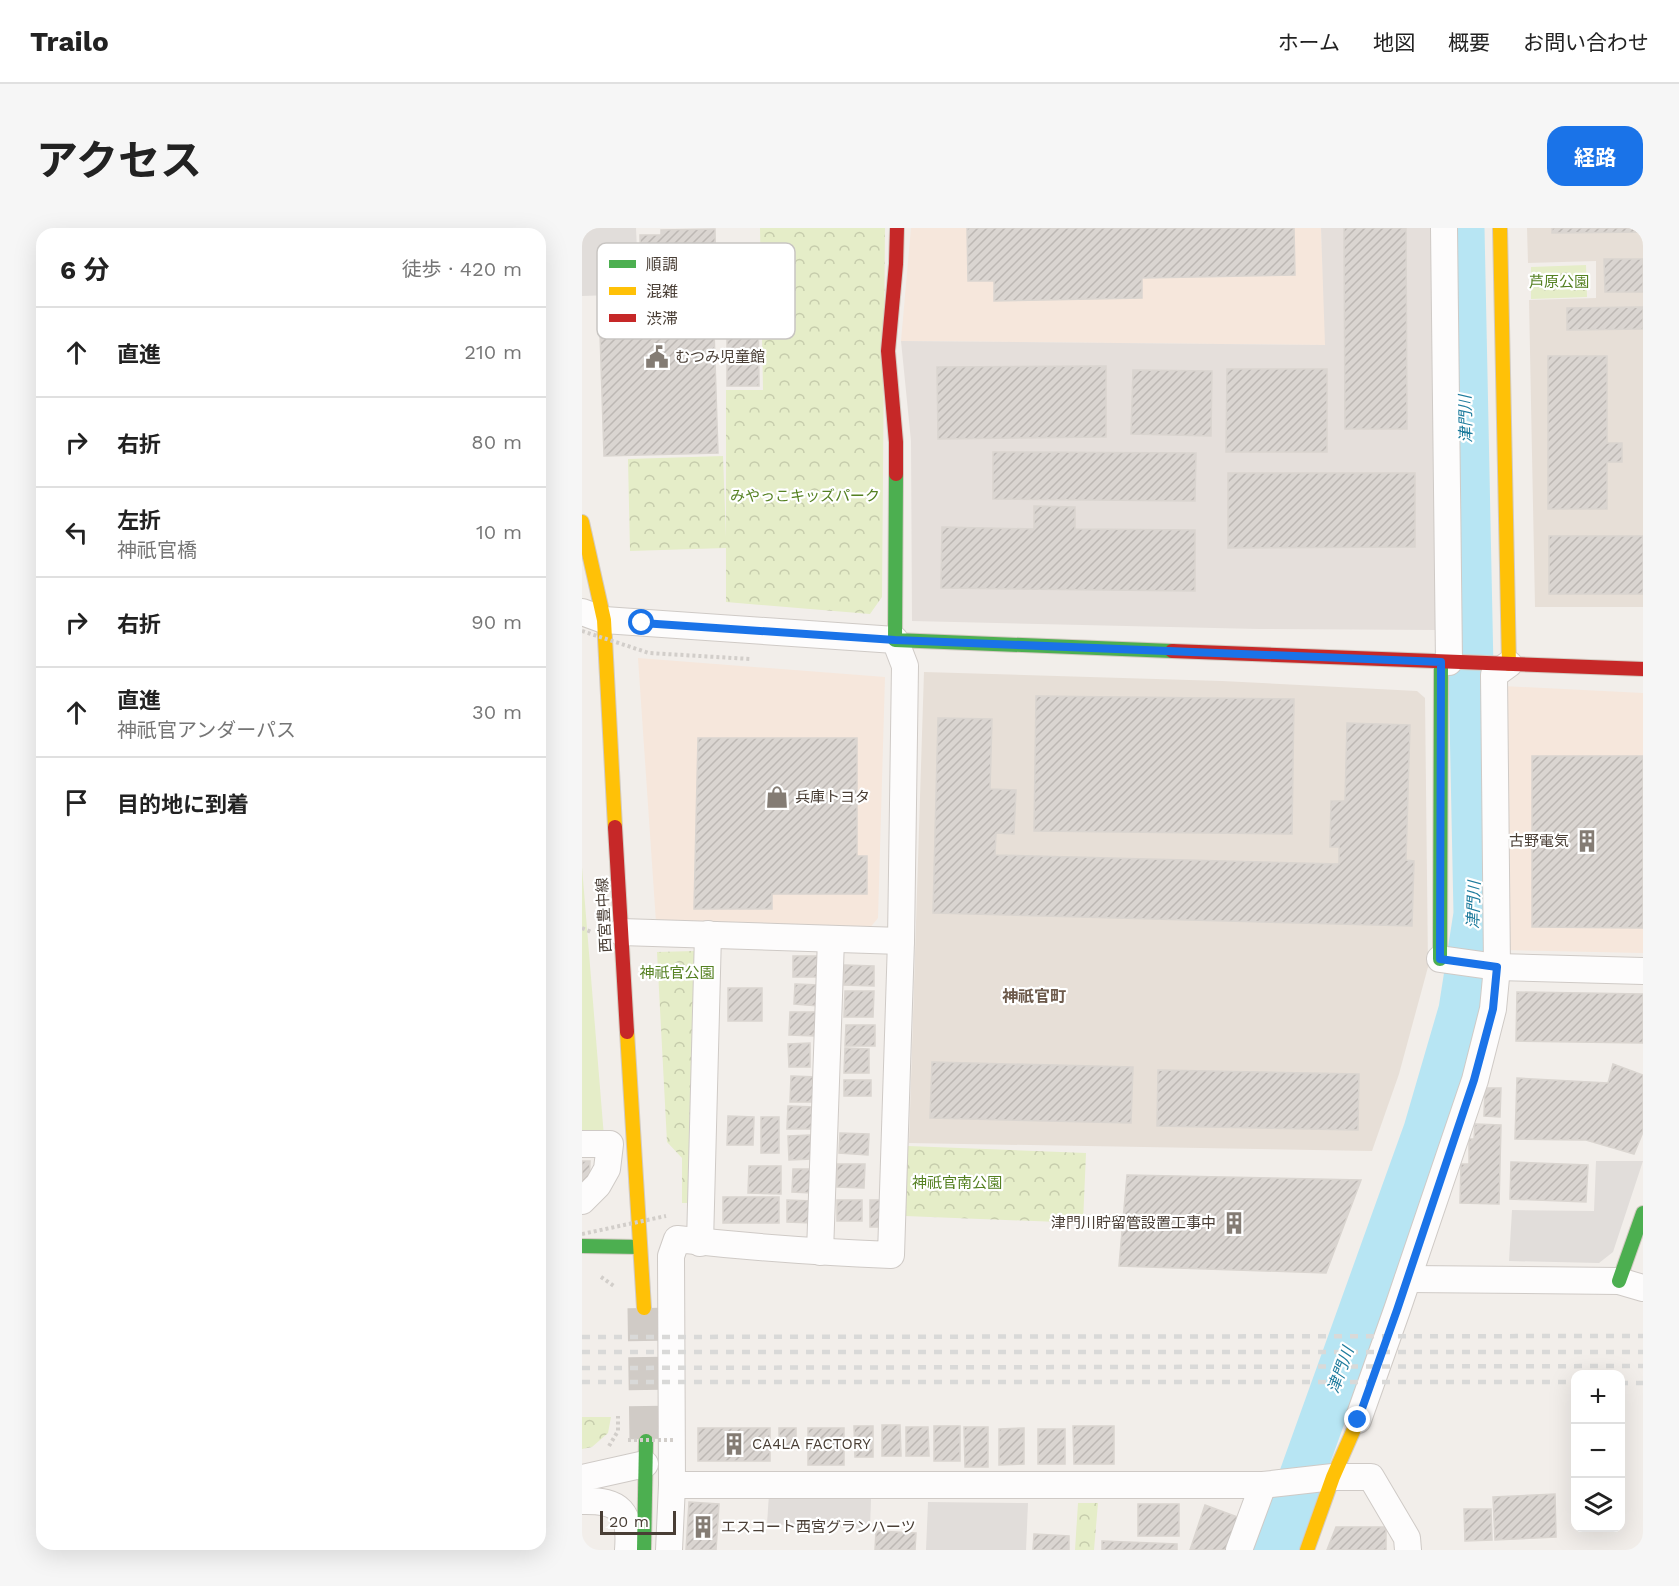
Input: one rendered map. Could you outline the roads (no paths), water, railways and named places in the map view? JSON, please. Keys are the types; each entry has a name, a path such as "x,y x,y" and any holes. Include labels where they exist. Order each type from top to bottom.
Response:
{"street":[{"path":"688,1241 820,1252 891,1255 901,941 905,666 895,640 896,442 888,351 897,228"},
{"path":"1444,228 1449,662 1440,959 1497,967 1643,971"},
{"path":"1307,1550 1326,1477 1358,1420 1408,1279 1474,1080 1493,1009 1497,967 1494,675 1499,663 1500,228"},
{"name":"西宮豊中線","path":"582,522 589,621 621,932 644,1308"},
{"path":"589,621 895,640 1643,669"},
{"path":"621,932 901,941"},
{"path":"669,1550 672,1485 671,1256 688,1241 708,934"},
{"path":"820,1252 831,939"},
{"path":"582,1144 610,1144 607,1169 598,1185 582,1201"},
{"path":"1619,1281 1643,1213"},
{"path":"582,1246 640,1248"},
{"path":"1408,1279 1619,1281 1643,1288"},
{"path":"582,1478 646,1452 644,1550"},
{"path":"672,1485 1267,1484 1326,1477 1371,1477 1408,1544"},
{"path":"1239,1550 1267,1484"},
{"path":"582,1501 606,1502 613,1504 622,1512 629,1526 628,1550"}],"waterway":[{"name":"津門川","path":"1275,1550 1426,1130 1461,1010 1476,914 1462,228"}],"tunnel":[{"path":"644,1308 646,1441"}],"railway":[{"path":"582,1337 1643,1336"},
{"path":"582,1352 1643,1352"},
{"path":"582,1368 1643,1366"},
{"path":"582,1382 1571,1382"},
{"path":"1625,1383 1643,1383"}],"place":[{"name":"むつみ児童館","path":"657,357"},
{"name":"兵庫トヨタ","path":"777,797"},
{"name":"古野電気","path":"1587,841"},
{"name":"津門川貯留管設置工事中","path":"1234,1223"},
{"name":"CA4LA FACTORY","path":"734,1444"},
{"name":"エスコート西宮グランハーツ","path":"703,1527"}],"district":[{"name":"神祇官町","path":"1034,996"}],"park label":[{"name":"芦原公園","path":"1559,282"},
{"name":"みやっこキッズパーク","path":"805,496"},
{"name":"神祇官公園","path":"677,973"},
{"name":"神祇官南公園","path":"957,1183"}]}
